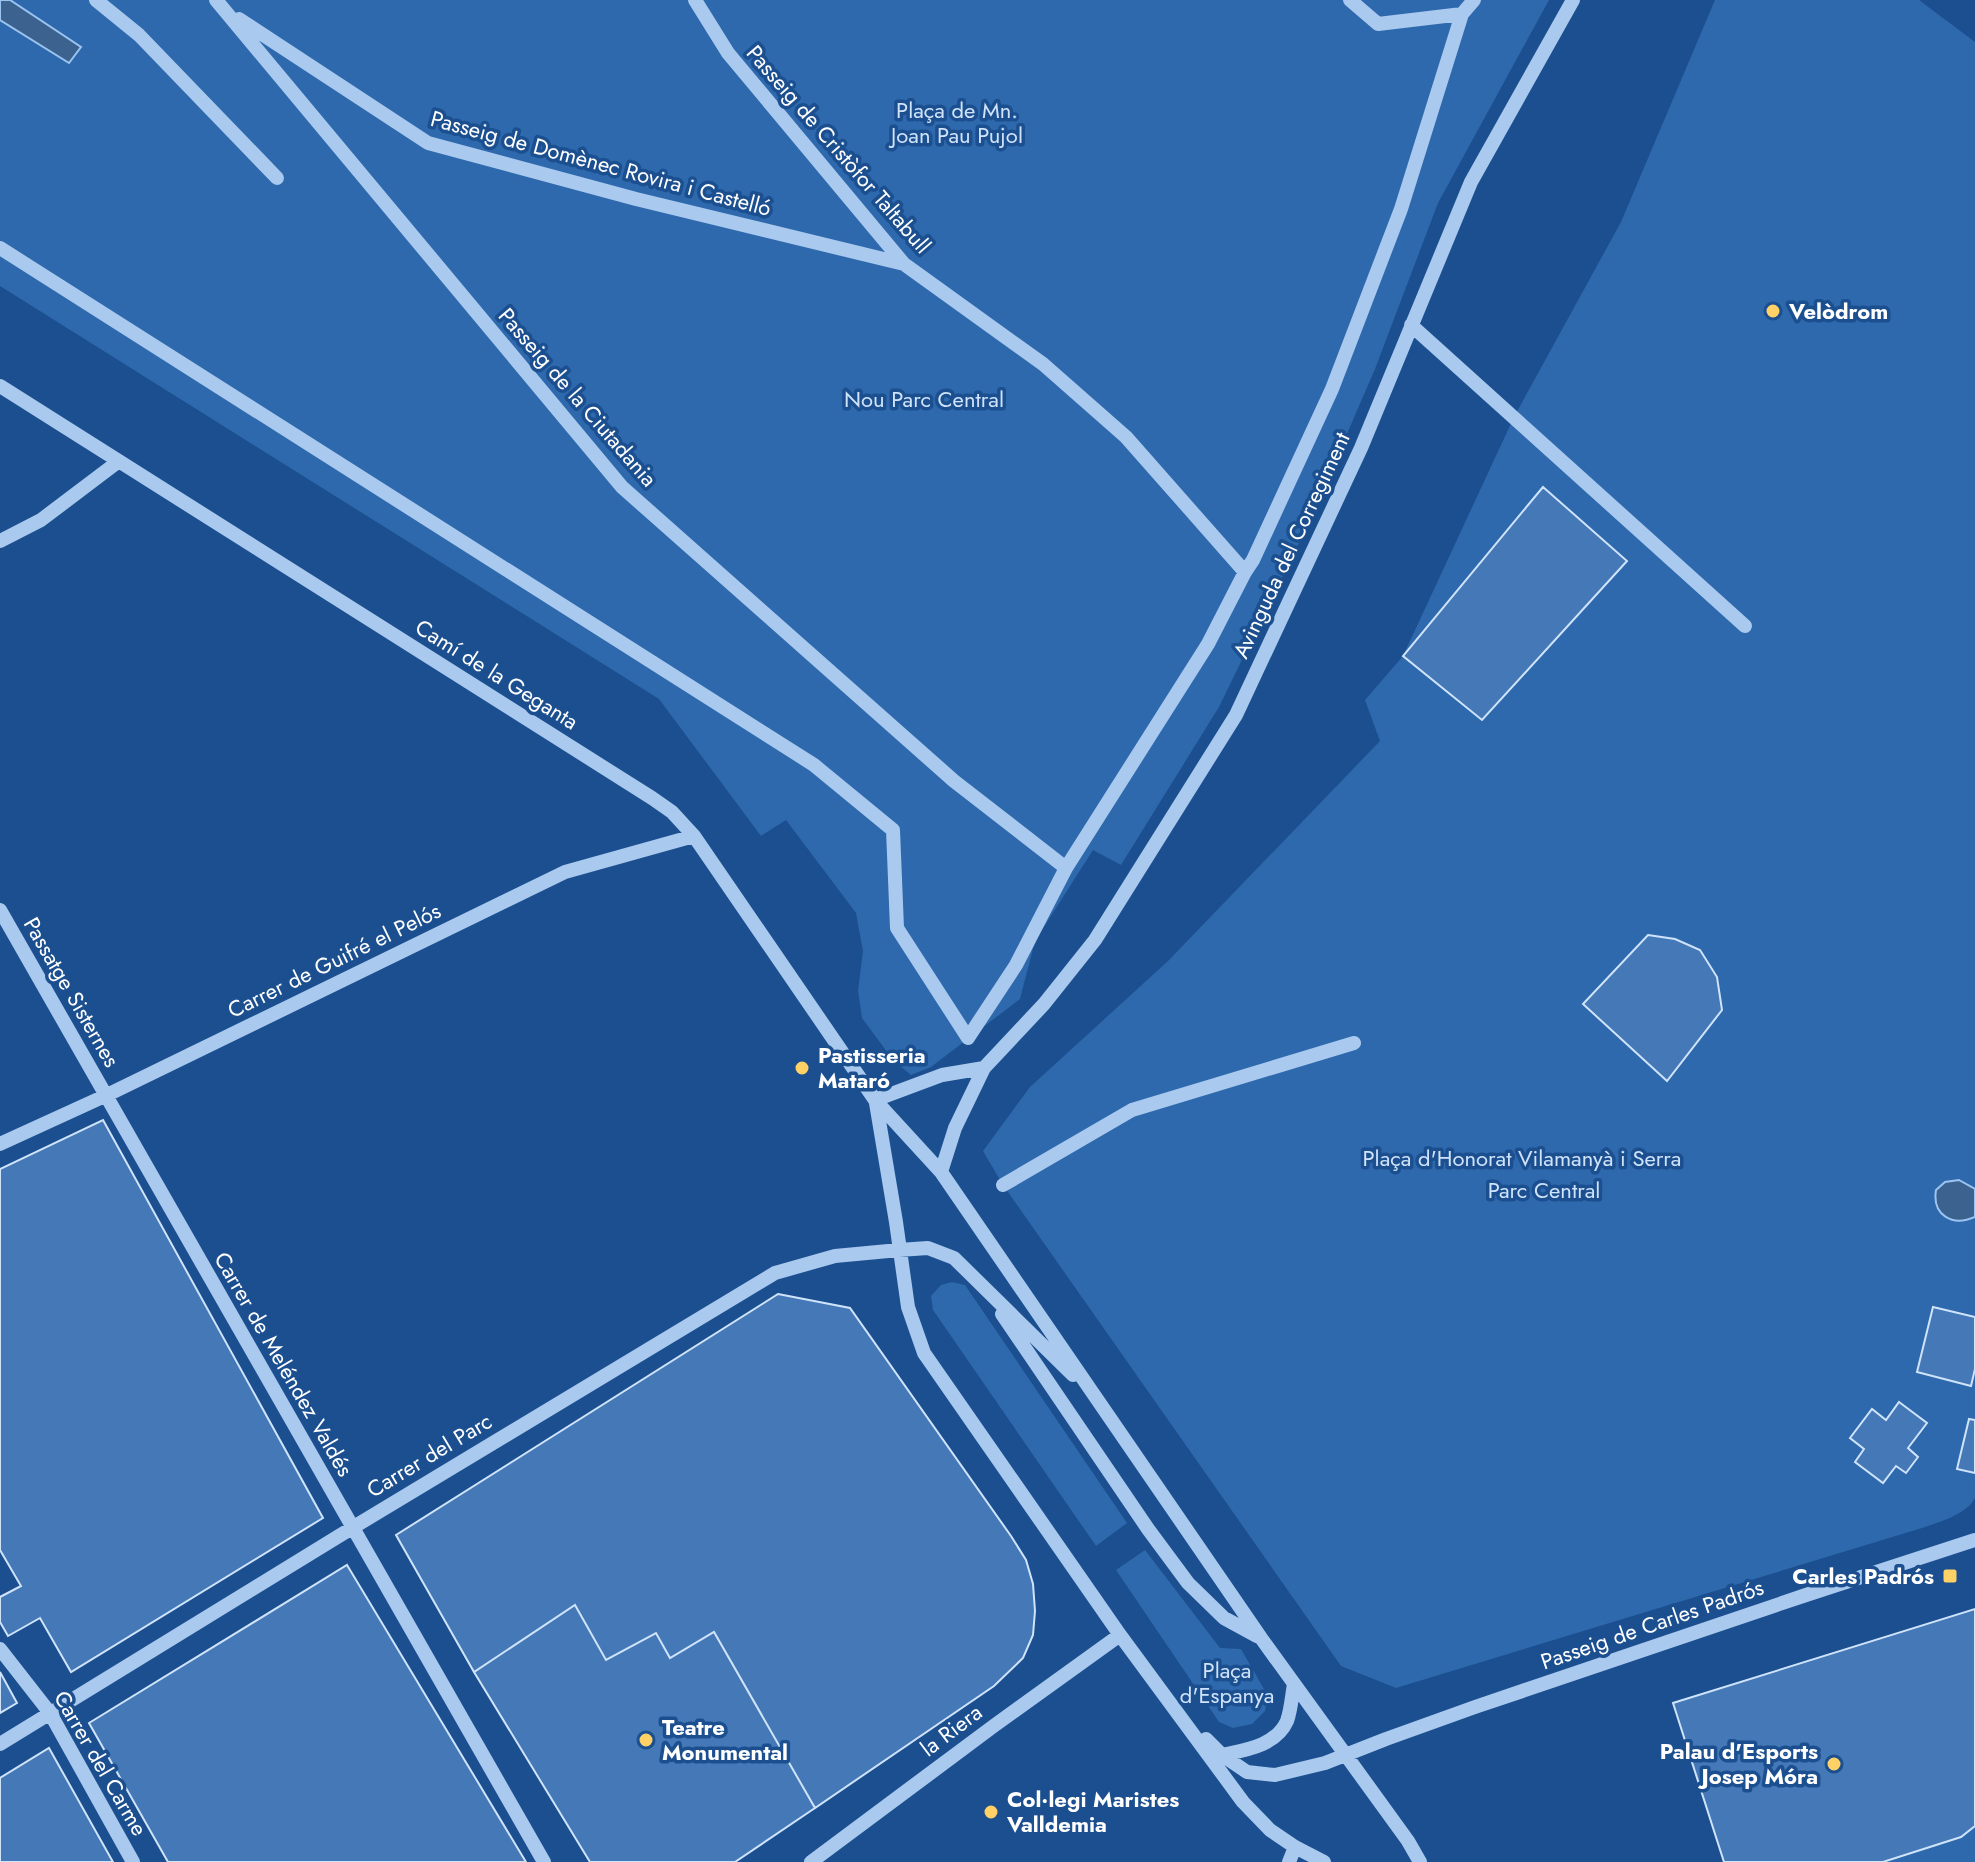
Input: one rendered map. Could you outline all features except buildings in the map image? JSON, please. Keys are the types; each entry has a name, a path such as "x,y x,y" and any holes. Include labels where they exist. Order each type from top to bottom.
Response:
{"street":[{"path":"96,0 139,35 277,178"},
{"name":"Passeig de Cristòfor Taltabull","path":"695,0 728,53 904,264 1043,364 1126,437 1245,572"},
{"path":"1350,0 1378,24 1462,14"},
{"path":"0,248 814,765 893,830 897,928 968,1038 1016,965 1066,868 1208,644 1253,560 1337,375 1401,209 1462,14 1474,0"},
{"name":"Avinguda del Corregiment","path":"941,1172 955,1128 984,1068 1044,1004 1095,940 1236,715 1361,448 1471,182 1573,0"},
{"name":"Passeig de Domènec Rovira i Castelló","path":"220,5 428,143 636,199 904,264"},
{"name":"Passeig de la Ciutadania","path":"220,5 622,487 954,781 1066,868"},
{"path":"1411,325 1745,626"},
{"name":"Camí de la Geganta","path":"0,386 672,812 694,836 875,1100"},
{"path":"0,541 41,520 119,461"},
{"name":"Carrer de Guifré el Pelós","path":"0,1144 565,872 694,836"},
{"name":"Passatge Sisternes","path":"0,910 107,1095"},
{"path":"1003,1185 1132,1110 1354,1043"},
{"path":"875,1100 942,1075 984,1068"},
{"name":"Carrer de Meléndez Valdés","path":"107,1095 544,1862"},
{"path":"875,1100 941,1172 1261,1638 1420,1862"},
{"path":"875,1100 908,1307 924,1353 1120,1635 1243,1802 1270,1830 1324,1862"},
{"path":"899,1250 928,1248 954,1258 1099,1400"},
{"name":"Carrer del Parc","path":"0,1744 775,1273 835,1256 899,1250"},
{"path":"983,1285 1188,1583 1224,1618 1261,1638"},
{"name":"Passeig de Carles Padrós","path":"1346,1756 1464,1711 1975,1540"},
{"name":"la Riera","path":"811,1862 1120,1635"},
{"name":"Carrer del Carme","path":"0,1649 50,1713 133,1862"},
{"path":"1222,1755 1252,1749 1275,1738 1287,1721 1294,1684"},
{"path":"1169,1702 1222,1755 1247,1772 1275,1775 1346,1756"},
{"path":"1289,1862 1295,1847"}],"green space":[{"name":"Nou Parc Central","path":"0,0 1549,0 1438,203 1375,369 1308,524 1219,707 1121,865 1093,850 1035,941 1020,999 931,1067 911,1075 893,1060 862,1018 858,991 863,951 856,913 786,820 761,836 659,699 0,286"},
{"name":"Parc Central","path":"1715,0 1919,0 1975,42 1975,1498 1959,1513 1922,1528 1396,1688 1341,1666 1003,1185 983,1151 1030,1087 1168,961 1380,741 1365,700 1403,656 1514,417 1621,222"},
{"path":"952,1282 965,1285 1127,1523 1096,1546 933,1310 931,1296 941,1285"},
{"name":"Plaça d'Espanya","path":"1145,1550 1220,1648 1241,1649 1268,1696 1265,1711 1252,1724 1233,1728 1219,1722 1116,1570"},
{"path":"1975,1826 1975,1862 1883,1862 1961,1837"}],"shaded area":[{"path":"0,0 10,0 81,47 69,63 0,20"},
{"path":"1959,1180 1975,1189 1975,1217 1959,1221 1945,1217 1941,1212 1937,1206 1936,1190 1945,1182"}],"place":[{"name":"Velòdrom","path":"1773,311"},
{"name":"Pastisseria Mataró","path":"802,1068"},
{"name":"Carles Padrós","path":"1950,1576"},
{"name":"Teatre Monumental","path":"646,1740"},
{"name":"Palau d'Esports Josep Móra","path":"1834,1764"},
{"name":"Col·legi Maristes Valldemia","path":"991,1812"}],"park label":[{"name":"Plaça de Mn. Joan Pau Pujol","path":"957,122"},
{"name":"Plaça d'Honorat Vilamanyà i Serra","path":"1522,1158"}]}
